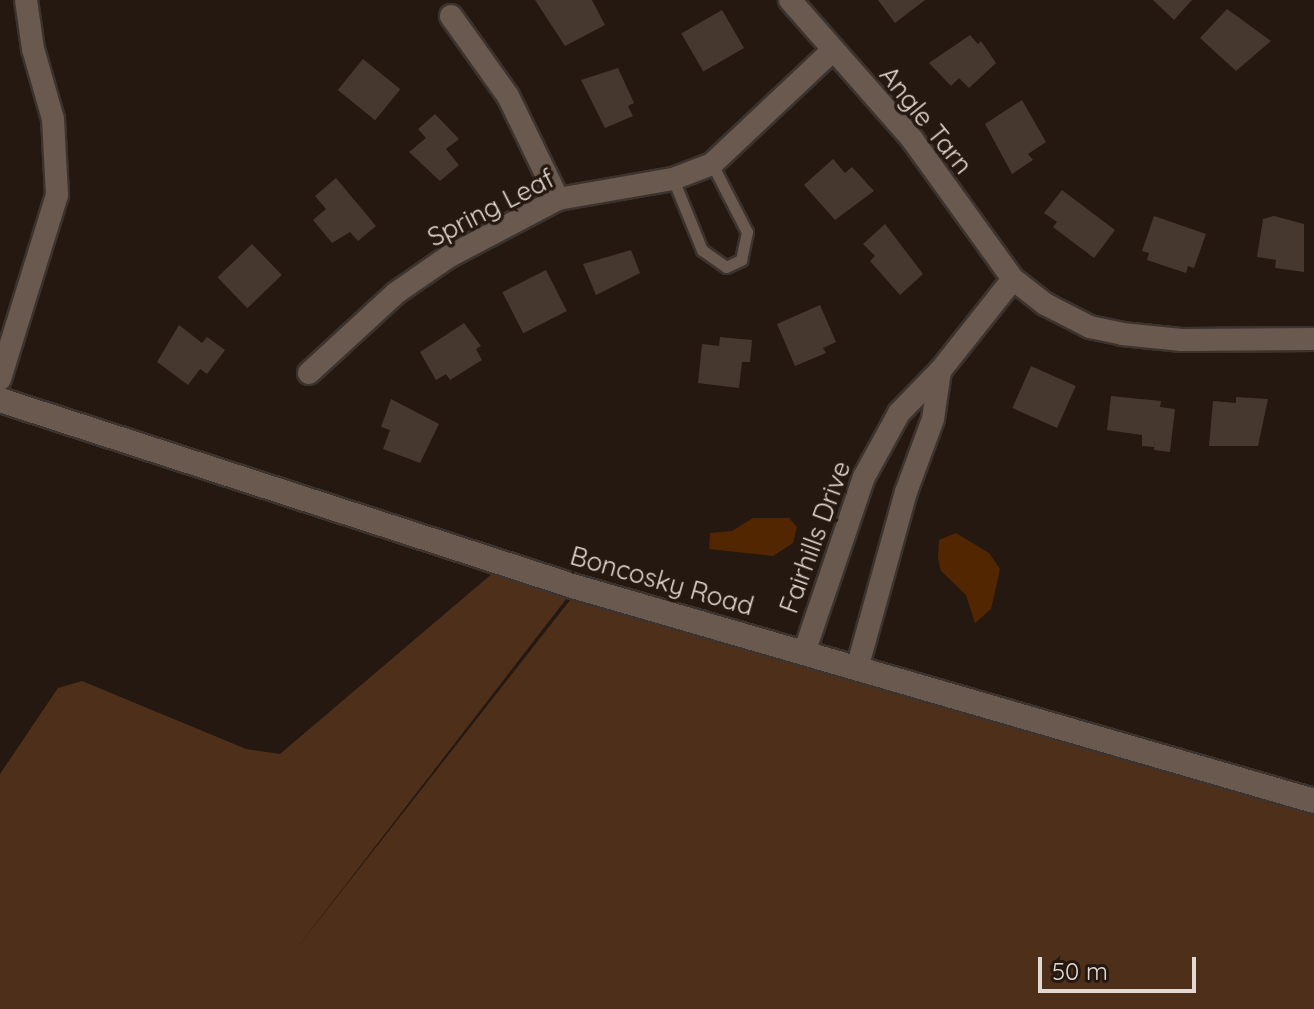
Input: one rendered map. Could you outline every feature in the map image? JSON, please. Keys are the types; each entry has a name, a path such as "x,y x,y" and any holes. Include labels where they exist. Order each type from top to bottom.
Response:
{"street":[{"path":"0,379 57,195 53,119 33,49 26,0"},
{"name":"Angle Tarn","path":"790,0 831,52 912,139 1013,279"},
{"path":"451,16 508,96 558,199"},
{"name":"Spring Leaf","path":"309,373 396,293 448,257 558,199 673,179 712,164 831,52"},
{"path":"1013,279 1071,318 1122,334 1182,340 1314,339"},
{"name":"Fairhills Drive","path":"805,650 864,477 899,413 940,371 1013,279"},
{"path":"858,665 906,492 933,419 940,371"},
{"name":"Boncosky Road","path":"0,400 576,587 858,665 1314,801"}],"lane":[{"path":"673,179 702,250 726,267 741,260 747,232 712,164"}],"shaded area":[{"path":"753,518 789,518 797,527 793,543 773,556 709,549 710,533 732,531"},
{"path":"956,533 989,553 1000,569 991,609 975,623 966,595 941,571 938,559 939,540"},
{"path":"494,572 570,594 293,953 574,595 1314,811 1314,1009 0,1009 0,774 58,688 82,681 246,749 280,754"}],"building":[{"path":"535,0 592,0 605,25 565,46"},
{"path":"878,0 925,0 895,23"},
{"path":"1153,0 1192,0 1174,20"},
{"path":"1227,9 1271,41 1236,71 1200,38"},
{"path":"722,10 744,48 703,72 681,34"},
{"path":"970,35 978,44 981,41 996,63 969,88 959,78 951,86 929,63"},
{"path":"363,59 400,89 375,120 338,90"},
{"path":"618,68 634,103 628,106 633,116 605,128 581,80"},
{"path":"1022,100 1046,142 1028,154 1033,160 1012,174 985,124"},
{"path":"435,114 459,139 446,149 459,165 440,181 409,152 426,138 418,129"},
{"path":"833,159 845,173 852,167 874,191 835,220 804,185"},
{"path":"336,178 376,226 358,241 350,232 332,243 313,220 326,209 315,196"},
{"path":"1062,190 1115,230 1094,258 1053,227 1057,222 1044,213"},
{"path":"1154,216 1206,234 1194,268 1188,266 1186,273 1147,260 1149,253 1142,251"},
{"path":"1274,216 1304,224 1304,272 1275,268 1276,260 1257,257 1263,219"},
{"path":"885,224 923,274 900,295 870,261 875,256 863,244"},
{"path":"252,244 282,275 247,308 217,277"},
{"path":"631,250 640,273 596,295 583,264"},
{"path":"546,270 567,311 523,333 502,292"},
{"path":"820,305 836,342 823,348 826,353 795,366 777,324"},
{"path":"464,323 481,346 476,349 482,360 450,380 446,374 436,380 420,352"},
{"path":"179,325 202,343 207,337 225,350 207,374 200,369 188,385 157,362"},
{"path":"720,337 752,340 750,362 742,362 739,388 698,383 702,344 719,346"},
{"path":"1031,366 1076,386 1057,428 1012,408"},
{"path":"1111,396 1161,401 1160,407 1175,409 1170,452 1154,450 1155,436 1154,447 1142,446 1142,435 1107,430"},
{"path":"1236,397 1268,399 1258,446 1209,446 1213,401 1236,403"},
{"path":"391,399 439,424 420,463 383,449 390,430 381,427"}]}
